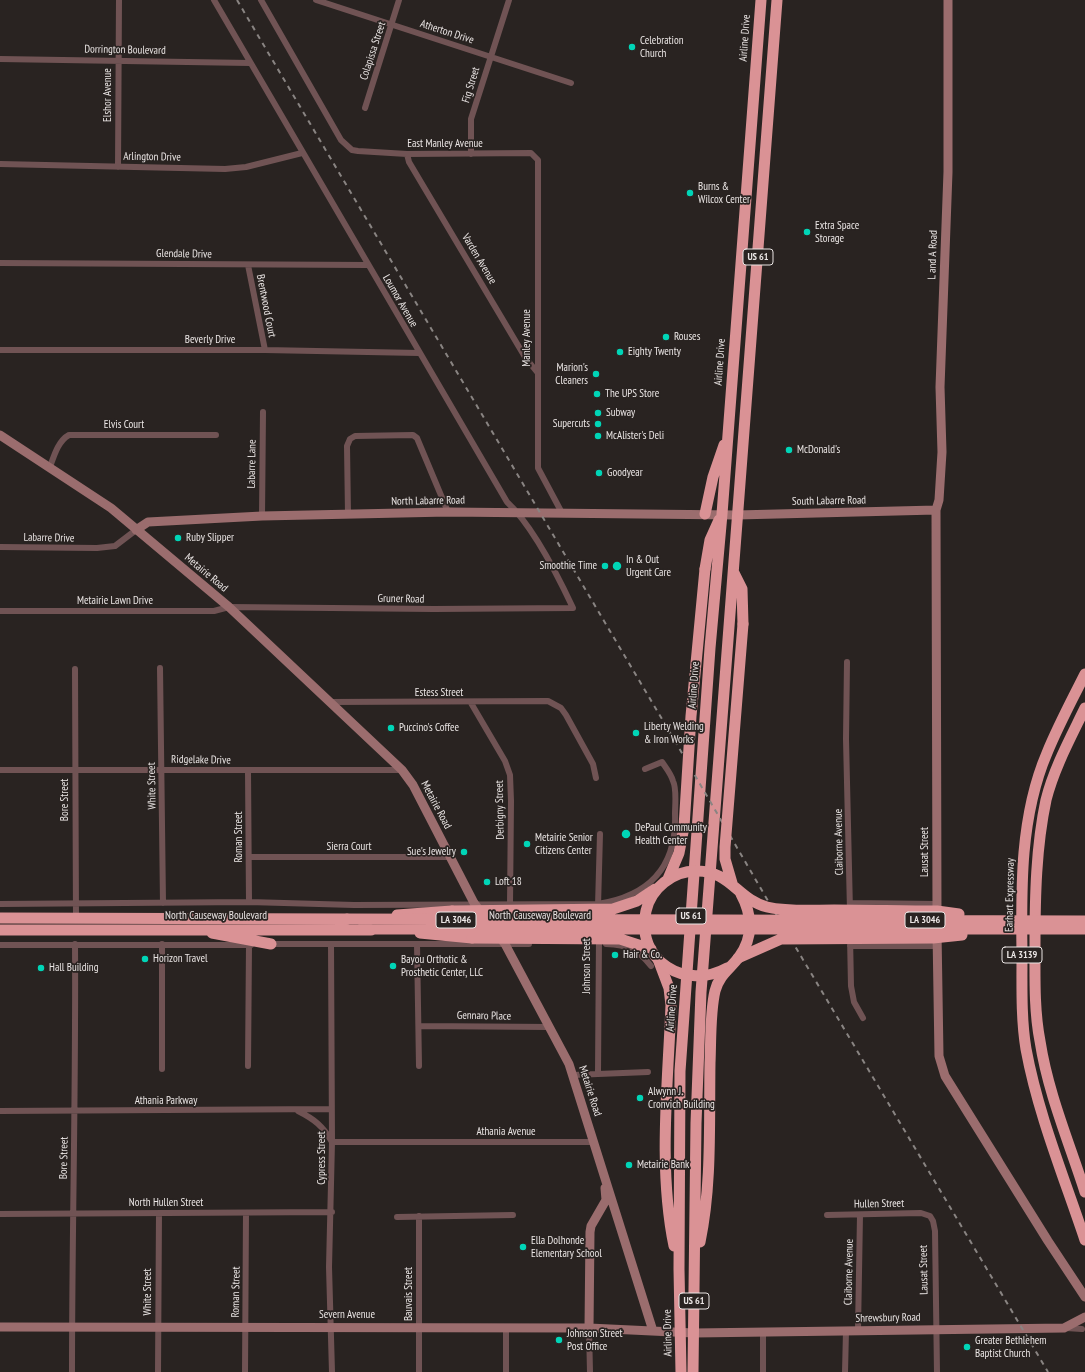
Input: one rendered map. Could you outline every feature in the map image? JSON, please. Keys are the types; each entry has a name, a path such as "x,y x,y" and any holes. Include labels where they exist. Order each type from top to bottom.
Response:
{"highway":[{"name":"Airline Drive","path":"681,1372 678,1269 680,1071 710,656 761,0"},
{"name":"US 61","path":"693,1372 696,1123 701,992 777,0"},
{"path":"754,86 770,87"},
{"path":"737,309 745,310 748,317 750,357"},
{"path":"705,514 712,477 721,450 728,438"},
{"path":"678,1269 669,1223 666,1157 671,1005 669,988 654,963 645,930 646,911 654,893 664,882 679,853 684,827 691,716 705,569 710,540 722,514"},
{"path":"732,883 725,859 725,847 743,624 742,589 733,572"},
{"name":"Earhart Expressway","path":"1085,674 1046,754 1033,797 1025,842 1021,897 1023,1022 1026,1048 1041,1108 1085,1240"},
{"name":"LA 3139","path":"1085,708 1056,772 1046,799 1034,901 1034,977 1040,1041 1048,1081 1085,1192"},
{"path":"362,924 452,911 613,909 637,901 664,882 682,873 697,870 719,875 732,883 747,904 750,926 749,938 738,958 720,977 715,991 711,1037 707,1170 702,1233 694,1268"},
{"path":"741,894 765,906 786,910 937,911 1012,925"},
{"name":"North Causeway Boulevard","path":"0,918 76,924 200,929 347,924"},
{"name":"North Causeway Boulevard","path":"362,924 836,919 1012,925"},
{"name":"LA 3046","path":"1012,925 1085,921"},
{"name":"North Causeway Boulevard","path":"0,930 76,924 362,924 836,928 1012,925"},
{"path":"362,924 472,938 620,939 651,949"},
{"path":"738,958 782,939 932,938 1012,925"},
{"name":"LA 3046","path":"1012,925 1085,929"},
{"path":"200,929 223,936 271,944"},
{"path":"654,963 691,977 710,976 728,968"}],"street":[{"name":"Elshor Avenue","path":"118,167 119,0"},
{"name":"Loumor Avenue","path":"214,0 367,265 507,502 519,513 561,582 573,608"},
{"name":"East Manley Avenue","path":"261,0 341,140 352,150 407,154 531,153 537,158"},
{"name":"Atherton Drive","path":"316,0 572,83"},
{"name":"Colapissa Street","path":"365,108 399,0"},
{"name":"Fig Street","path":"471,154 471,119 509,0"},
{"name":"L and A Road","path":"936,510 940,500 942,452 940,387 948,172 948,0"},
{"name":"Dorrington Boulevard","path":"0,59 250,63"},
{"name":"Arlington Drive","path":"0,164 234,168 302,153"},
{"name":"Varden Avenue","path":"407,154 409,162 525,357 537,372"},
{"name":"Manley Avenue","path":"537,158 539,173 537,372 538,468 562,513"},
{"name":"Glendale Drive","path":"0,263 367,265"},
{"name":"Brentwood Court","path":"248,265 265,350"},
{"name":"Beverly Drive","path":"0,350 265,350 419,353"},
{"name":"Labarre Lane","path":"262,516 263,412"},
{"name":"Metairie Road","path":"0,435 110,508 229,607 402,770 413,785 474,903 505,944 573,1075 653,1331"},
{"name":"Elvis Court","path":"50,467 58,448 69,435 216,435"},
{"path":"348,514 347,446 350,439 355,436 413,435 417,438 448,512"},
{"name":"South Labarre Road","path":"722,514 936,510"},
{"name":"Lausat Street","path":"936,510 937,946 939,1056 945,1076 1085,1297"},
{"name":"North Labarre Road","path":"136,530 148,522 262,516 448,512 722,514"},
{"name":"Labarre Drive","path":"0,547 97,548 115,546 136,530"},
{"name":"Gruner Road","path":"229,607 434,609 573,608"},
{"name":"Metairie Lawn Drive","path":"0,611 214,611 229,607"},
{"name":"Claiborne Avenue","path":"847,662 846,739 850,970 854,1002 863,1018"},
{"name":"White Street","path":"160,668 163,903"},
{"name":"Bore Street","path":"75,669 76,924"},
{"name":"Estess Street","path":"329,702 548,702 561,708 593,764 596,778"},
{"name":"Derbigny Street","path":"471,703 505,761 510,775 510,904"},
{"name":"North Causeway Boulevard","path":"0,904 249,902 354,905 474,903 598,904 628,896 650,884 660,872 673,846 675,825 674,782 662,762 645,769"},
{"name":"Ridgelake Drive","path":"0,770 402,770"},
{"name":"Roman Street","path":"248,771 249,902"},
{"name":"Johnson Street","path":"598,1073 598,904 600,834"},
{"name":"Sierra Court","path":"249,857 450,857"},
{"path":"850,903 937,904"},
{"name":"Bore Street","path":"72,1372 75,944"},
{"path":"162,944 162,1069"},
{"name":"Cypress Street","path":"331,944 332,1212 329,1267 332,1372"},
{"path":"417,944 419,1066"},
{"path":"0,945 599,944 628,947 654,963"},
{"path":"248,1066 249,945"},
{"path":"850,946 937,946"},
{"name":"Gennaro Place","path":"419,1026 549,1027"},
{"path":"573,1075 648,1072"},
{"name":"Athania Parkway","path":"0,1111 331,1109"},
{"path":"296,1110 314,1119 325,1129 332,1142"},
{"name":"Athania Avenue","path":"332,1142 594,1142"},
{"path":"590,1372 590,1232 591,1226 606,1200 605,1174"},
{"name":"North Hullen Street","path":"0,1214 73,1215 332,1212"},
{"name":"White Street","path":"158,1213 158,1372"},
{"name":"Roman Street","path":"245,1372 246,1213"},
{"path":"599,1214 608,1213 618,1219"},
{"name":"Hullen Street","path":"827,1215 922,1213 930,1216"},
{"path":"397,1217 513,1215"},
{"name":"Claiborne Avenue","path":"858,1330 860,1215"},
{"name":"Bauvais Street","path":"419,1216 419,1372"},
{"name":"Lausat Street","path":"930,1216 934,1221 935,1231 937,1372"},
{"path":"1064,1328 1085,1317"},
{"name":"Severn Avenue","path":"0,1327 589,1328 694,1333"},
{"path":"506,1328 506,1372"},
{"name":"Shrewsbury Road","path":"694,1333 937,1329 1082,1329"},
{"path":"845,1372 846,1330"},
{"path":"763,1332 763,1372"}],"railway":[{"path":"237,0 764,894 1048,1372"}],"place":[{"name":"Celebration Church","path":"632,47"},
{"name":"Burns & Wilcox Center","path":"690,193"},
{"name":"Extra Space Storage","path":"807,232"},
{"name":"Rouses","path":"666,337"},
{"name":"Eighty Twenty","path":"620,352"},
{"name":"Marion's Cleaners","path":"596,374"},
{"name":"The UPS Store","path":"597,394"},
{"name":"Subway","path":"598,413"},
{"name":"Supercuts","path":"598,424"},
{"name":"McAlister's Deli","path":"598,436"},
{"name":"McDonald's","path":"789,450"},
{"name":"Goodyear","path":"599,473"},
{"name":"Ruby Slipper","path":"178,538"},
{"name":"Smoothie Time","path":"605,566"},
{"name":"In & Out Urgent Care","path":"617,566"},
{"name":"Puccino's Coffee","path":"391,728"},
{"name":"Liberty Welding & Iron Works","path":"636,733"},
{"name":"DePaul Community Health Center","path":"626,834"},
{"name":"Metairie Senior Citizens Center","path":"527,844"},
{"name":"Sue's Jewelry","path":"464,852"},
{"name":"Loft 18","path":"487,882"},
{"name":"Hair & Co.","path":"615,955"},
{"name":"Horizon Travel","path":"145,959"},
{"name":"Bayou Orthotic & Prosthetic Center, LLC","path":"393,966"},
{"name":"Hall Building","path":"41,968"},
{"name":"Alwynn J. Cronvich Building","path":"640,1098"},
{"name":"Metairie Bank","path":"629,1165"},
{"name":"Ella Dolhonde Elementary School","path":"523,1247"},
{"name":"Johnson Street Post Office","path":"559,1340"},
{"name":"Greater Bethlehem Baptist Church","path":"967,1347"}]}
